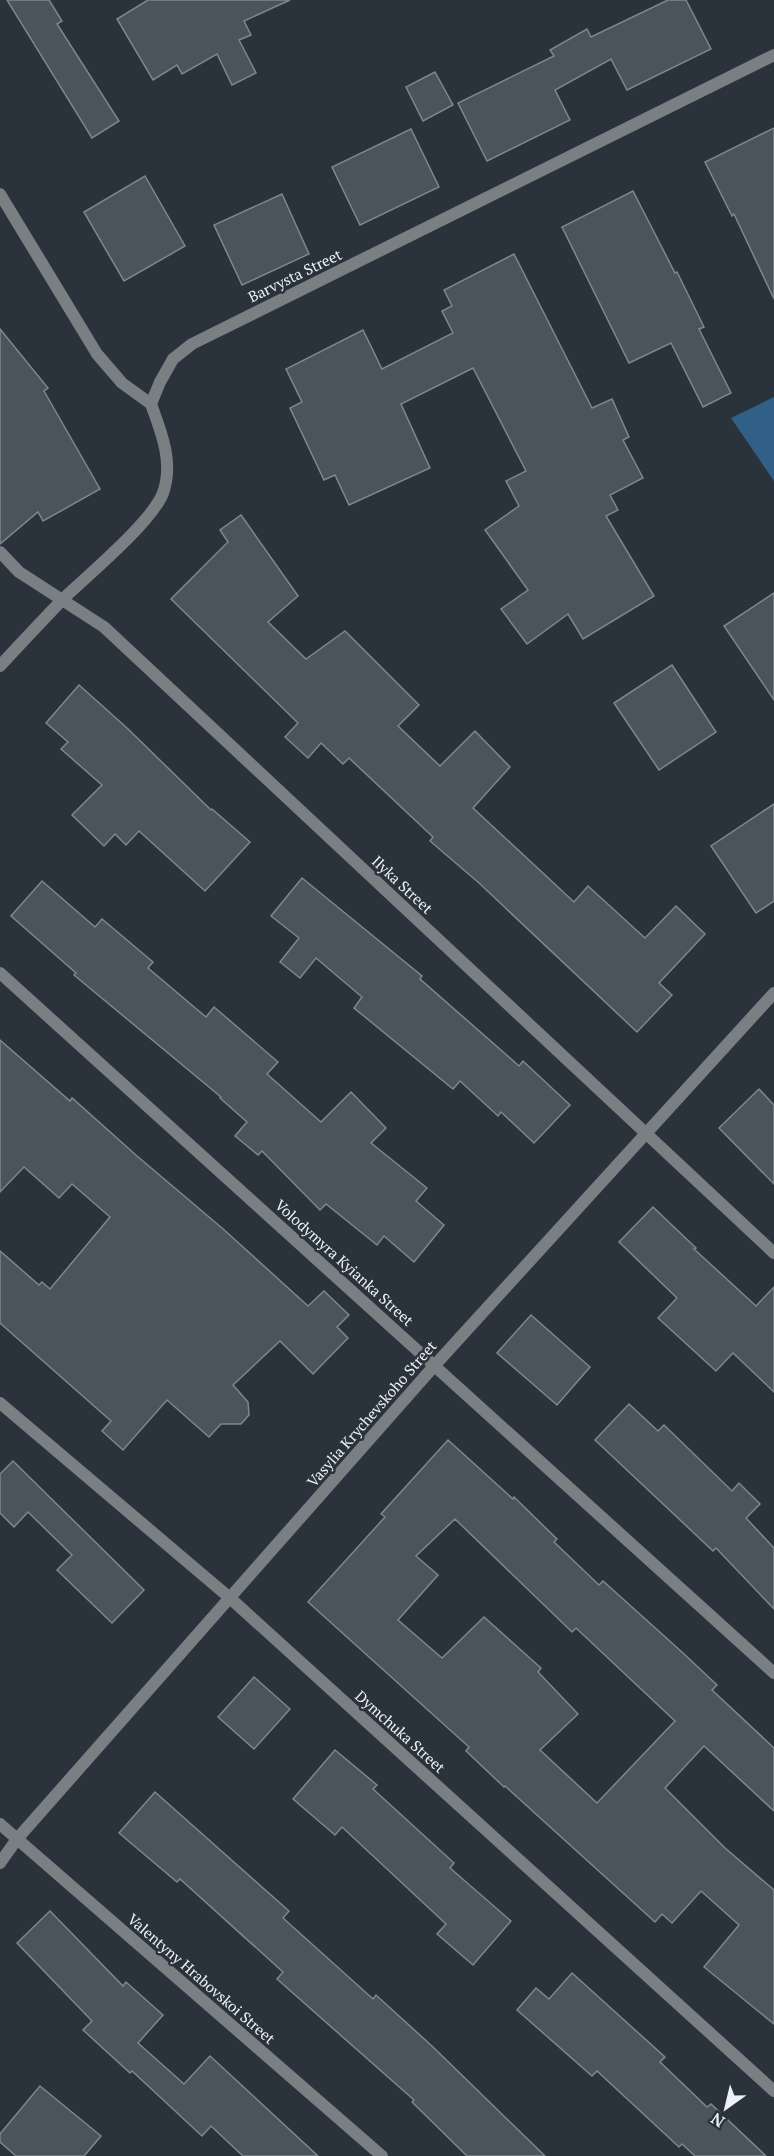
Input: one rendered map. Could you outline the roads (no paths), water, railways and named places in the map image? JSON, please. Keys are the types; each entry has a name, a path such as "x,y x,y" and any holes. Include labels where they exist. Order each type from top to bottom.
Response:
{"street":[{"name":"Barvysta Street","path":"151,404 173,360 192,344 774,55"},
{"path":"0,194 97,354 122,383 151,404 165,444 168,472 163,494 146,519 62,600 0,666"},
{"name":"Ilyka Street","path":"0,552 20,572 104,627 774,1253"},
{"name":"Volodymyra Kyianka Street","path":"0,974 774,1673"},
{"name":"Vasylia Krychevskoho Street","path":"0,1863 17,1839 435,1365 774,993"},
{"name":"Dymchuka Street","path":"0,1403 230,1598 774,2091"},
{"name":"Valentyny Hrabovskoi Street","path":"0,1824 382,2156"}]}
